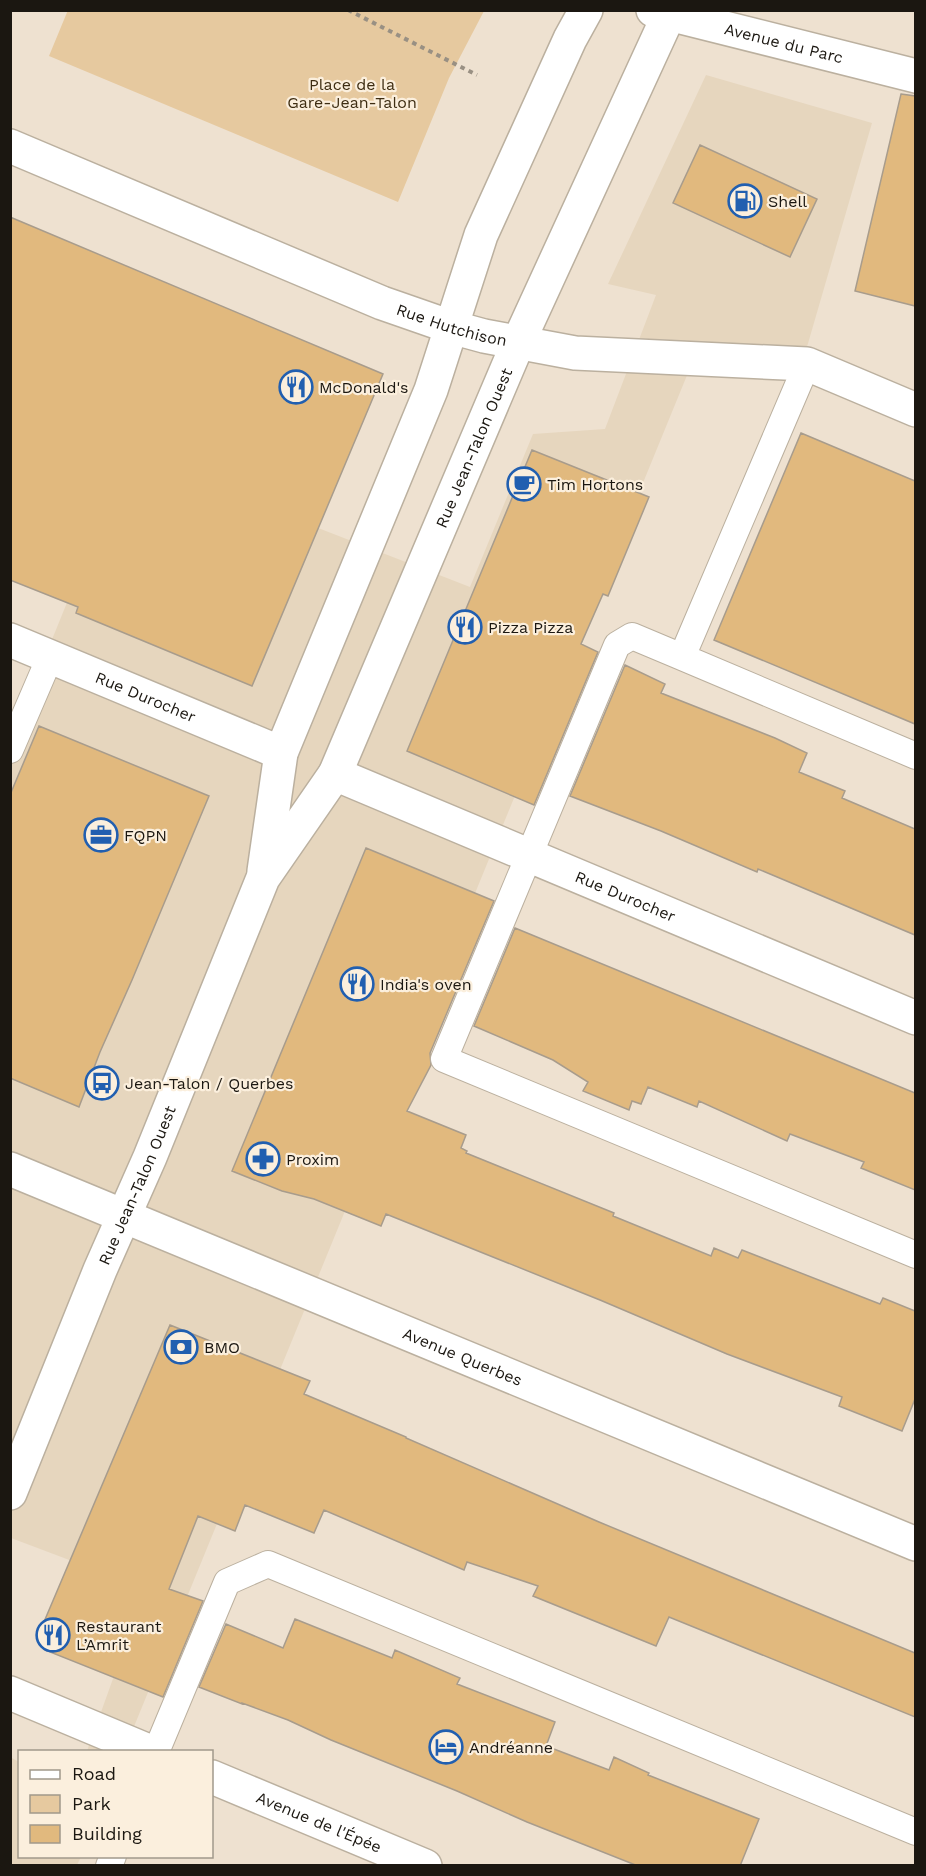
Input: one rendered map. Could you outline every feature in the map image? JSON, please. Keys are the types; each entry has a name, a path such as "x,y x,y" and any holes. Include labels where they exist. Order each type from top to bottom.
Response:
{"street":[{"name":"Rue Jean-Talon Ouest","path":"263,878 281,753 431,390 481,235 570,39 586,10"},
{"name":"Rue Jean-Talon Ouest","path":"10,1493 18,1455 153,1149 263,878 334,774 518,343 664,12"},
{"name":"Avenue du Parc","path":"664,12 915,76"},
{"name":"Rue Hutchison","path":"10,146 382,303 451,327 518,343 600,355 807,364 915,410"},
{"name":"Rue Durocher","path":"10,640 281,753"},
{"name":"Rue Durocher","path":"334,774 915,1018"},
{"name":"Avenue Querbes","path":"10,1168 915,1544"},
{"path":"10,1693 146,1750"},
{"name":"Avenue de l'Épée","path":"213,1777 425,1866"}],"lane":[{"path":"682,657 807,364"},
{"path":"915,756 632,636 617,645 444,1059 915,1255"},
{"path":"10,750 50,657"},
{"path":"157,1750 227,1582 268,1564 915,1832"}],"path":[{"path":"348,10 477,75"}],"shaded area":[{"path":"706,75 872,123 800,371 699,346 124,1750 87,1750 119,1662 72,1561 11,1538 10,743 133,440 10,219 375,370 313,526 470,587 533,434 605,429 656,295 608,284"},
{"path":"10,1757 18,1761 18,1858 80,1858 77,1865 11,1865"}],"green space":[{"name":"Place de la Gare-Jean-Talon","path":"68,10 484,11 449,78 398,202 49,56"}],"building":[{"path":"901,94 915,96 915,306 855,291"},
{"name":"Shell","path":"700,145 817,199 790,257 673,203"},
{"path":"10,217 383,374 252,686 76,613 78,607 10,580"},
{"path":"801,433 915,481 915,724 714,640"},
{"path":"532,450 649,497 608,596 603,594 581,644 598,652 534,805 407,751"},
{"path":"625,665 665,684 661,693 807,753 799,772 845,791 842,798 915,829 915,935 758,869 757,872 661,831 570,796"},
{"path":"39,726 209,796 100,1052 79,1107 10,1078 10,795"},
{"path":"366,848 494,901 430,1053 431,1065 407,1111 466,1135 461,1148 467,1151 466,1153 614,1213 613,1216 711,1256 714,1248 738,1258 742,1250 880,1304 883,1298 915,1311 915,1399 902,1431 839,1406 842,1397 727,1354 386,1214 381,1226 314,1199 282,1191 232,1171"},
{"path":"515,928 915,1093 915,1190 861,1168 864,1162 790,1134 787,1141 699,1101 697,1107 648,1087 641,1104 632,1101 629,1110 583,1091 588,1082 553,1060 474,1026"},
{"path":"170,1325 310,1381 304,1394 599,1522 915,1653 915,1717 669,1617 656,1646 533,1596 538,1586 467,1562 464,1570 324,1510 314,1533 245,1505 235,1531 198,1516 169,1589 203,1601 163,1697 45,1650 38,1636"},
{"path":"295,1619 392,1658 395,1650 460,1678 457,1684 555,1722 546,1746 609,1770 614,1757 649,1773 648,1775 759,1819 740,1866 638,1866 527,1822 288,1720 199,1687 226,1624 283,1648"}],"place":[{"name":"Shell","path":"745,201"},
{"name":"McDonald's","path":"296,387"},
{"name":"Tim Hortons","path":"524,484"},
{"name":"Pizza Pizza","path":"465,627"},
{"name":"FQPN","path":"101,835"},
{"name":"India's oven","path":"357,984"},
{"name":"Jean-Talon / Querbes","path":"102,1083"},
{"name":"Proxim","path":"263,1159"},
{"name":"BMO","path":"181,1347"},
{"name":"Restaurant L’Amrit","path":"53,1635"},
{"name":"Andréanne","path":"446,1747"}]}
